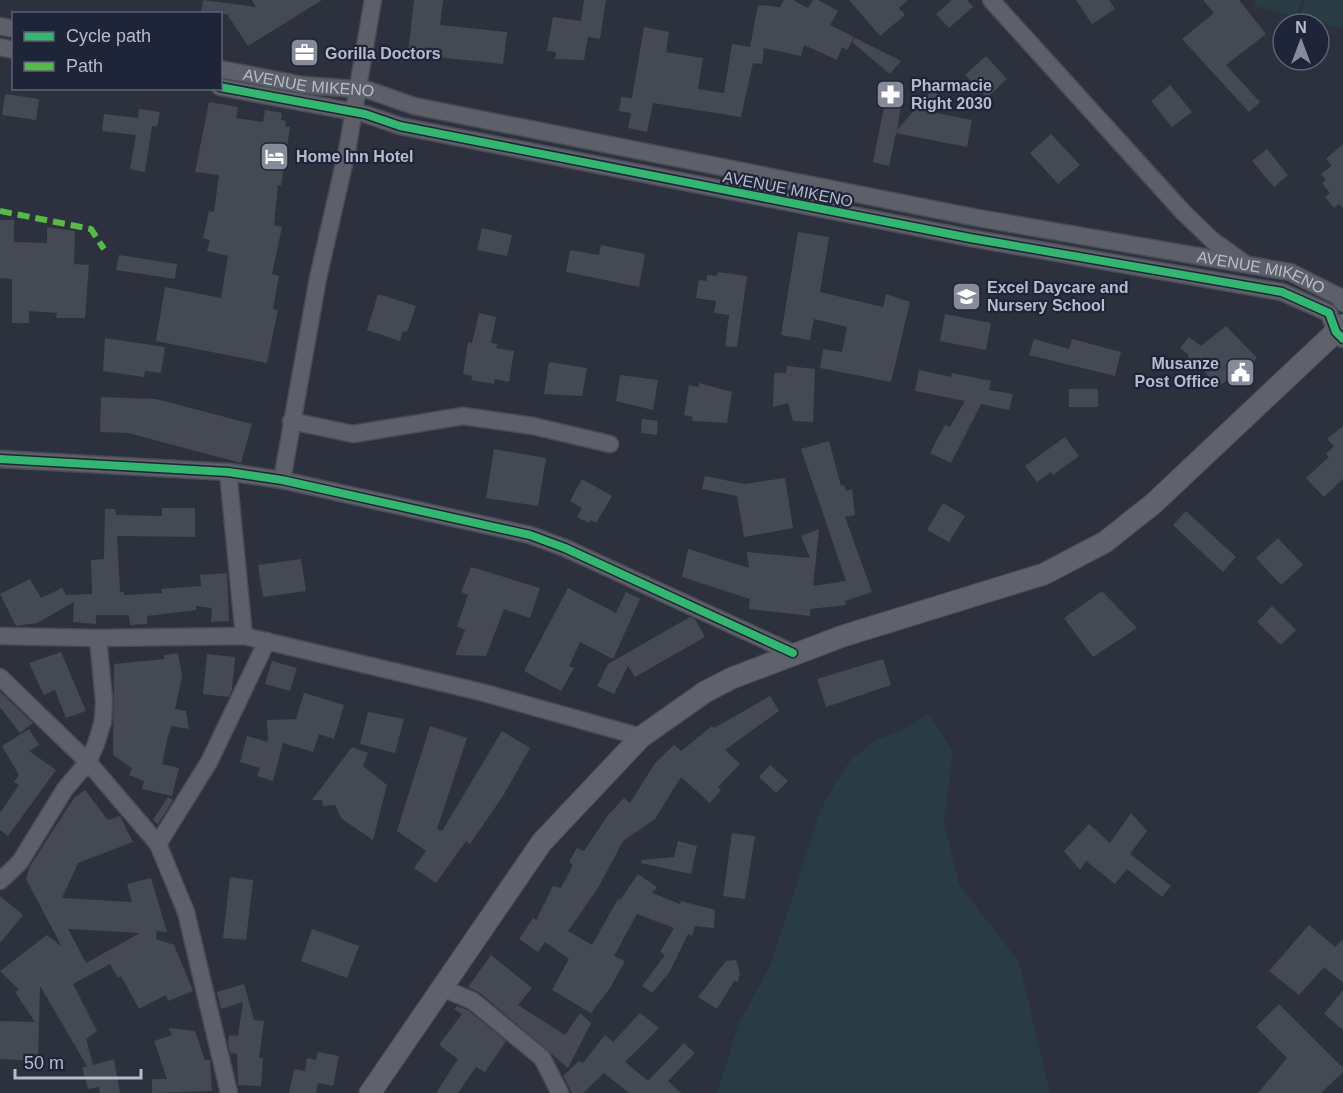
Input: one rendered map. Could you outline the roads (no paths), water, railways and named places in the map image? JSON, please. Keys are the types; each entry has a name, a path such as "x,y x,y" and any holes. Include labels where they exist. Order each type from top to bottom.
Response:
{"main road":[{"path":"370,1093 542,842 641,737 705,692 793,653 1044,574 1105,542 1152,504 1341,332"}],"street":[{"path":"282,480 291,420 320,268 354,112 356,89 373,0"},
{"path":"991,0 1183,212 1212,240 1247,265 1256,288"},
{"name":"AVENUE MIKENO","path":"222,69 303,85 369,90 414,106 785,181 1290,272 1338,296 1343,303"},
{"name":"AVENUE MIKENO","path":"222,87 354,112 400,126 958,236 1282,292 1329,313 1341,332"},
{"path":"1176,275 1212,240"},
{"path":"291,420 352,434 463,416 533,426 610,444"},
{"path":"0,459 228,472 282,480 530,535 565,548 793,653"},
{"path":"228,472 244,636"},
{"path":"0,636 98,638 244,636 481,692 641,737"},
{"path":"0,881 20,862 65,789 88,762 103,721 104,701 98,638"},
{"path":"158,844 209,762 267,641"},
{"path":"0,676 88,762 158,844 186,912 229,1093"},
{"path":"442,988 473,1001 542,1058 554,1076 560,1093"}],"place":[{"name":"Gorilla Doctors","path":"304,53"},
{"name":"Pharmacie Right 2030","path":"890,94"},
{"name":"Home Inn Hotel","path":"275,156"},
{"name":"Excel Daycare and Nursery School","path":"966,296"},
{"name":"Musanze Post Office","path":"1240,372"}]}
